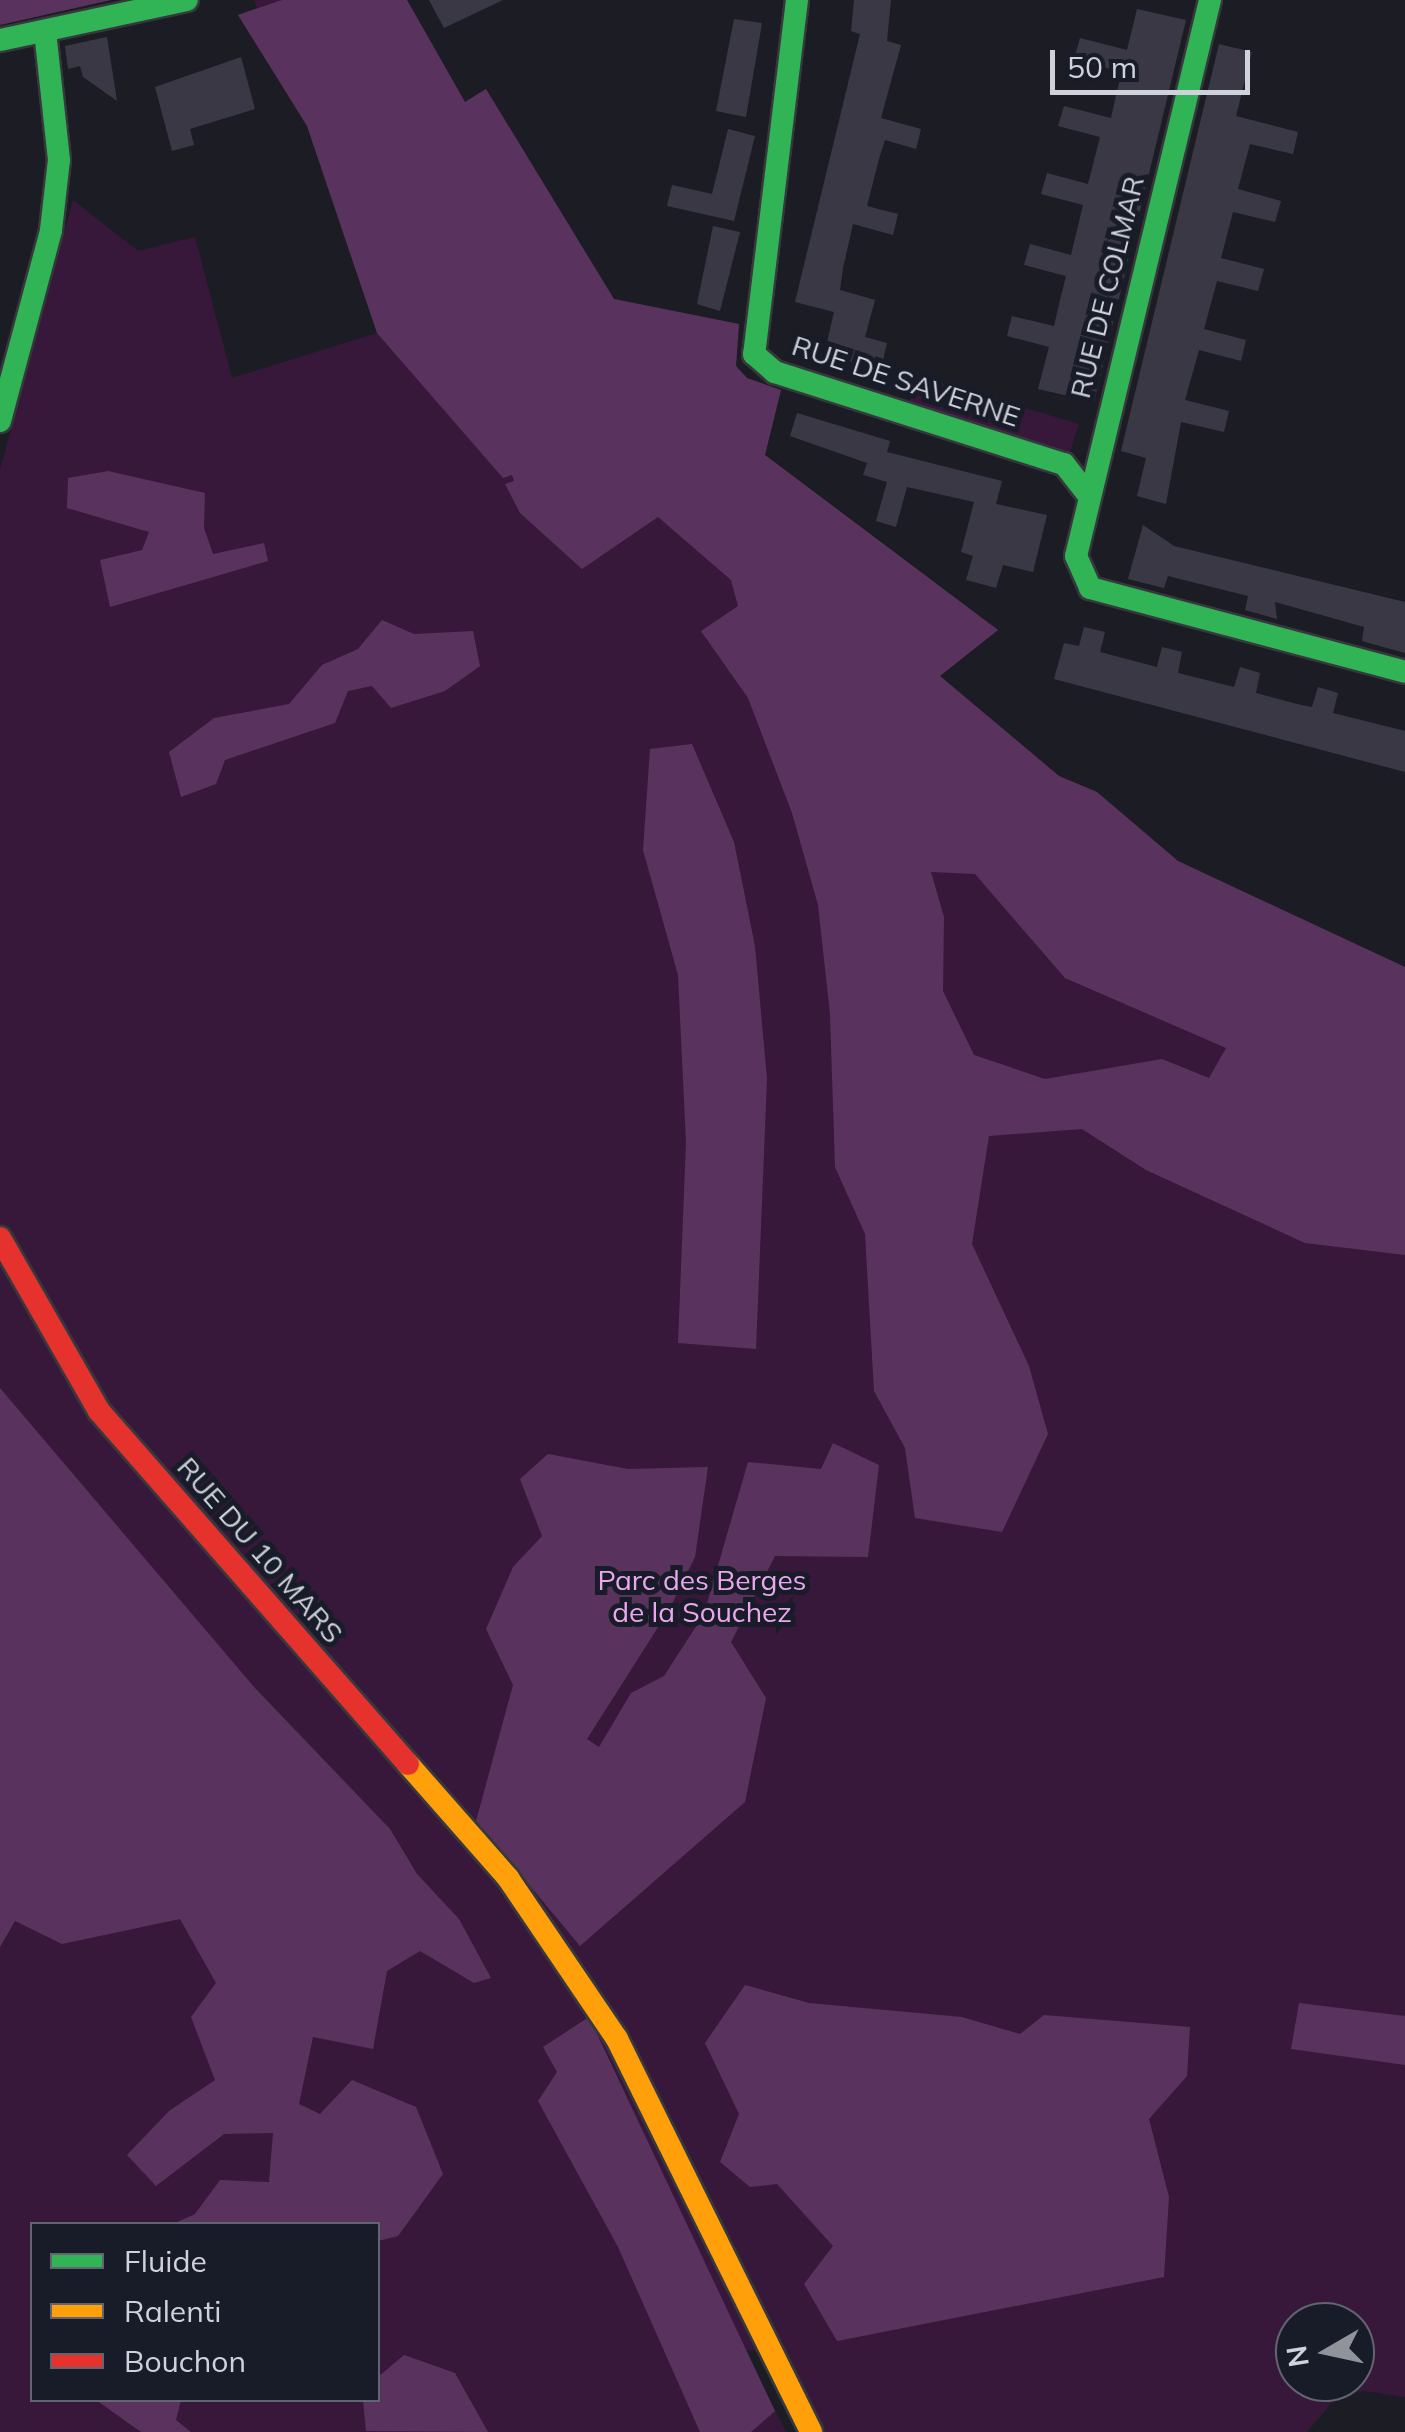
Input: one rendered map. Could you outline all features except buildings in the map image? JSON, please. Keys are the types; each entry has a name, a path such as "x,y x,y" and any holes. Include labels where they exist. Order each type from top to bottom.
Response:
{"street":[{"path":"0,40 187,0"},
{"name":"RUE DE SAVERNE","path":"797,0 754,354 774,372 1064,464 1086,493"},
{"name":"RUE DE COLMAR","path":"1210,0 1086,493 1076,556 1090,588 1405,672"},
{"path":"0,420 55,195 57,110 44,31"},
{"name":"RUE DU 10 MARS","path":"0,1238 98,1411 508,1878 617,2039 811,2432"}],"green space":[{"name":"Parc des Berges de la Souchez","path":"254,0 407,0 465,102 486,89 614,299 739,324 736,366 747,378 781,390 765,455 998,630 940,676 1059,776 1097,792 1178,861 1405,967 1405,2397 1375,2392 1375,2302 1275,2302 1275,2402 1332,2402 1307,2432 821,2432 777,2348 745,2351 786,2432 0,2432 0,470 73,200 138,251 195,237 232,378 377,333 307,126 238,15 257,8"},
{"path":"917,376 1079,424 1070,452 909,404"}],"shaded area":[{"path":"0,0 111,0 0,25"},
{"path":"282,0 407,0 465,102 486,89 614,299 739,324 736,366 747,378 781,390 765,455 998,630 940,676 1059,776 1097,792 1178,861 1405,967 1405,1255 1305,1243 1146,1170 1082,1129 989,1136 972,1244 1029,1366 1048,1434 1002,1532 915,1518 905,1448 874,1391 865,1234 835,1167 830,1014 818,905 792,813 748,698 701,631 738,606 731,580 658,517 582,569 520,513 505,484 514,481 512,475 503,478 377,333 307,126 238,15","holes":["931,872 975,874 1065,978 1226,1048 1209,1078 1162,1059 1045,1079 974,1055 943,991 944,917"]},
{"path":"108,471 205,493 204,528 213,554 264,543 268,561 110,607 100,560 142,550 149,532 67,508 68,478"},
{"path":"382,620 414,634 473,631 480,666 445,691 391,708 372,686 348,691 335,723 225,760 216,784 181,797 169,752 214,718 289,704 322,665 358,649"},
{"path":"692,744 734,842 755,946 767,1079 756,1349 678,1343 686,1142 678,975 643,850 650,749"},
{"path":"0,1388 254,1687 390,1829 417,1874 459,1919 491,1978 474,1983 420,1951 387,1971 373,2049 313,2037 299,2104 320,2114 352,2080 416,2107 443,2174 398,2236 380,2240 380,2222 177,2222 195,2214 220,2180 269,2182 273,2133 224,2134 156,2186 127,2155 169,2111 215,2080 191,2017 216,1983 180,1919 62,1944 15,1921 0,1947"},
{"path":"833,1443 879,1465 868,1557 775,1556 731,1642 766,1698 745,1802 580,1946 476,1821 513,1685 486,1629 513,1567 542,1536 520,1479 548,1454 628,1469 708,1467 695,1557 669,1610 587,1739 599,1747 631,1693 664,1676 704,1614 748,1462 821,1469"},
{"path":"745,1985 809,2003 962,2017 1020,2034 1044,2015 1190,2027 1187,2076 1149,2119 1169,2197 1164,2277 837,2341 804,2284 833,2246 777,2184 750,2187 720,2162 739,2114 705,2043"},
{"path":"1299,2003 1405,2016 1405,2065 1291,2049"},
{"path":"589,2017 775,2411 751,2432 700,2432 618,2247 538,2101 557,2072 543,2047"},
{"path":"404,2355 455,2373 488,2432 366,2431 363,2402 380,2402 380,2375"},
{"path":"99,2402 180,2402 176,2420 191,2432 141,2432"}],"traffic: fast":[{"path":"0,40 187,0"},
{"path":"797,0 754,354 775,372 1064,464 1087,493"},
{"path":"1210,0 1076,556 1090,588 1405,672"},
{"path":"0,421 51,230 59,160 45,31"}],"traffic: slow":[{"path":"408,1764 508,1878 617,2039 811,2432"}],"traffic: jam":[{"path":"0,1238 99,1411 408,1764"}]}
